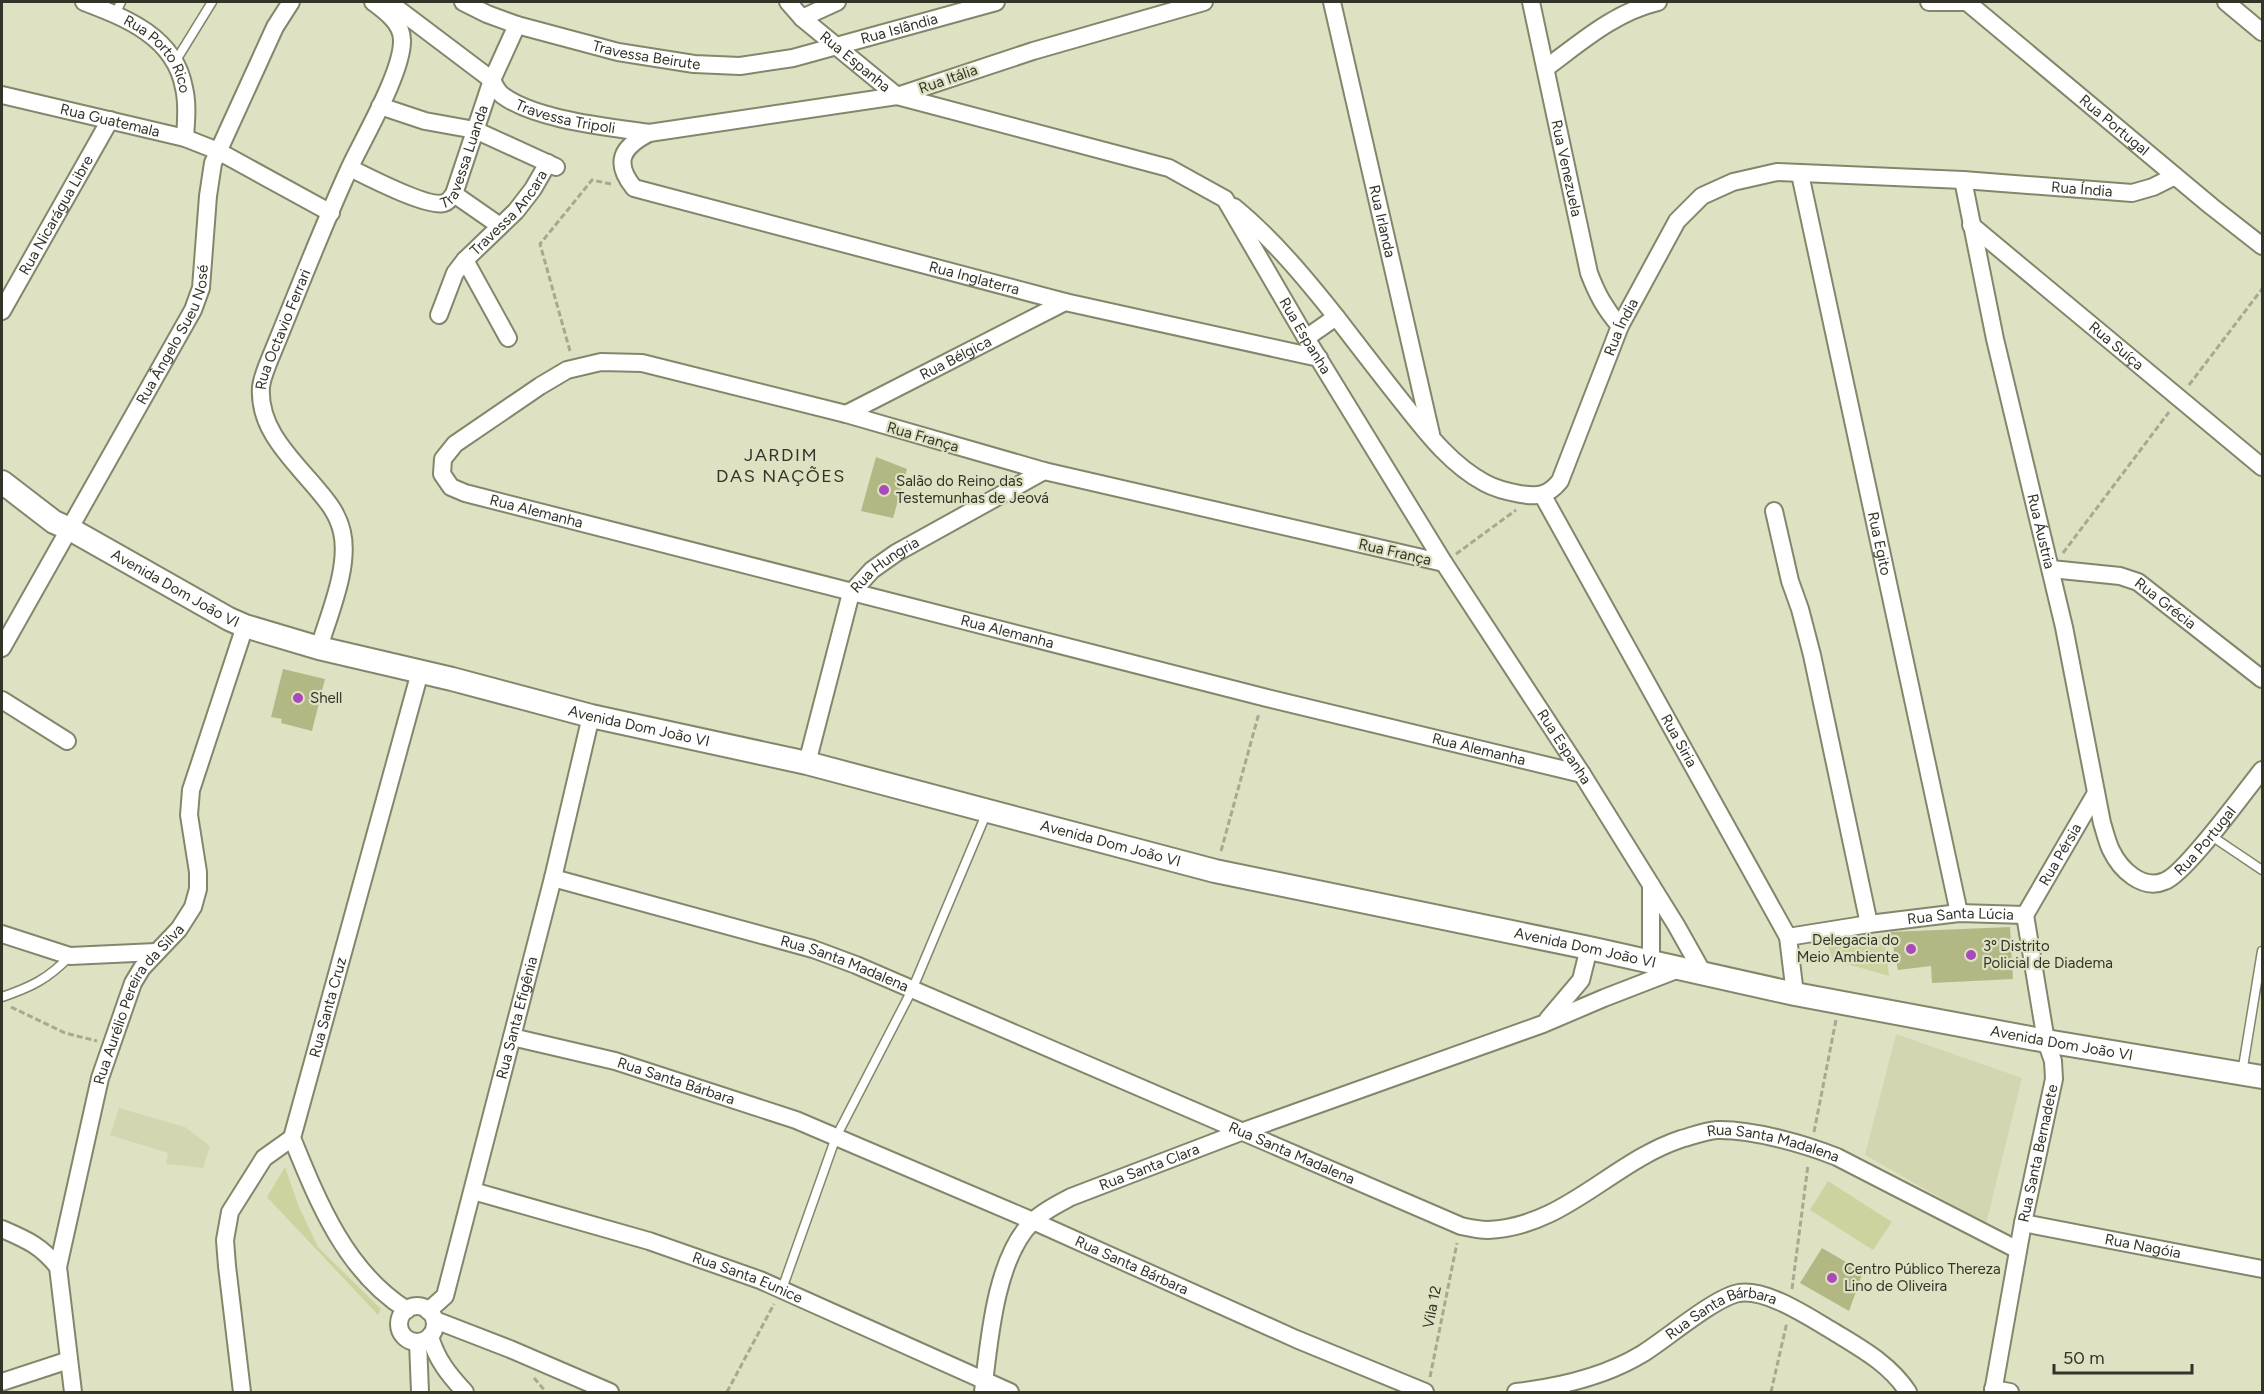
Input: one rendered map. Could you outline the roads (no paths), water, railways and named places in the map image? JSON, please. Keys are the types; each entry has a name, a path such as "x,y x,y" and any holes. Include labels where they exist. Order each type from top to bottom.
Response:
{"street":[{"name":"Rua Porto Rico","path":"84,2 118,8 161,45 175,62 184,87 185,138"},
{"name":"Rua Ângelo Sueu Nosé","path":"2,648 193,310 201,288 210,173 275,27 291,2"},
{"name":"Travessa Beirute","path":"463,2 517,25 618,52 694,64 740,66 765,63 837,47"},
{"name":"Rua Espanha","path":"788,2 802,18 897,96 1168,168 1225,199 1306,338 1444,563 1582,774 1703,974"},
{"path":"802,18 837,2"},
{"name":"Rua Islândia","path":"837,47 996,2"},
{"name":"Rua Itália","path":"634,188 623,171 622,160 627,148 635,140 650,133 897,96 1033,51 1204,2"},
{"name":"Rua Irlanda","path":"1332,2 1432,440"},
{"name":"Rua Venezuela","path":"1531,2 1589,273 1597,296 1620,326"},
{"path":"1546,68 1604,25 1627,12 1658,2"},
{"path":"1929,2 1967,2"},
{"name":"Rua Portugal","path":"1967,2 2262,246"},
{"path":"2226,2 2262,32"},
{"name":"Travessa Tripoli","path":"384,4 492,80 502,95 516,103 537,111 597,125 650,133"},
{"name":"Rua Octavio Ferrari","path":"319,648 341,574 344,553 343,534 333,509 269,429 261,407 261,385 268,361 401,55 402,39 399,26 384,4"},
{"name":"Travessa Luanda","path":"350,168 394,189 436,204 446,203 454,194 492,80 517,25"},
{"name":"Rua Guatemala","path":"2,95 185,138 218,151 331,213"},
{"path":"380,106 425,121 475,130"},
{"name":"Rua Nicarágua Libre","path":"2,311 110,120"},
{"name":"Travessa Ancara","path":"438,315 448,287 465,260 522,204 552,165 475,130"},
{"name":"Rua Índia","path":"1539,496 1553,490 1565,472 1620,326 1677,221 1702,196 1732,182 1778,172 1963,180 2132,193 2153,187 2175,176"},
{"name":"Rua Egito","path":"1800,174 1959,913"},
{"name":"Rua Áustria","path":"1963,180 1995,339 2051,569 2102,823 2111,851 2130,876"},
{"name":"Rua Inglaterra","path":"634,188 1065,302 1319,358"},
{"path":"454,194 500,226"},
{"path":"1225,199 1275,246 1336,317 1432,440 1463,469 1486,484 1510,492 1539,496"},
{"name":"Rua Suíça","path":"1971,225 2180,396 2262,467"},
{"name":"Travessa Ancara","path":"465,260 508,338"},
{"name":"Rua Bélgica","path":"846,414 1065,302"},
{"path":"1306,338 1336,317"},
{"name":"Rua França","path":"442,474 443,459 455,444 567,370 601,362 642,363 846,414 1044,471 1444,563"},
{"name":"Rua Hungria","path":"807,763 851,593 872,570 896,553 1044,471"},
{"name":"Rua Alemanha","path":"442,474 451,487 465,493 1263,697 1582,774"},
{"name":"Avenida Dom João VI","path":"2,482 54,522 245,626 319,648 591,716 807,763 1215,871 1589,948 1795,994 2046,1041 2252,1076"},
{"name":"Rua Siria","path":"1539,496 1788,937 1795,994"},
{"path":"1774,511 1790,580 1812,655 1869,924"},
{"name":"Rua Grécia","path":"2051,569 2120,576 2138,582 2262,679"},
{"name":"Rua Aurélio Pereira da Silva","path":"73,1392 58,1267 99,1078 133,983 142,968 179,929 193,907 198,889 198,872 189,815 191,790 245,626"},
{"name":"Rua Santa Cruz","path":"292,1138 420,672"},
{"path":"2,700 66,741"},
{"name":"Rua Santa Efigênia","path":"428,1327 445,1296 553,878 591,716"},
{"name":"Rua Portugal","path":"2130,876 2148,884 2166,881 2185,866 2262,773"},
{"name":"Rua Pérsia","path":"2025,915 2096,793"},
{"name":"Rua Santa Madalena","path":"553,878 813,949 856,965 1461,1226 1486,1230 1510,1228 1539,1220 1563,1208 1662,1145 1715,1130 1741,1132 1810,1147 1837,1157 2018,1250"},
{"path":"1651,885 1651,963"},
{"name":"Rua Santa Lúcia","path":"1788,937 1959,913 2025,915"},
{"name":"Rua Santa Bernadete","path":"1999,1391 2018,1250 2055,1079 2053,1061 2046,1041 2025,915"},
{"path":"2,934 70,956 156,952"},
{"name":"Rua Santa Clara","path":"1543,1024 1581,980 1589,948"},
{"name":"Rua Santa Clara","path":"984,1387 994,1312 1003,1274 1018,1240 1033,1221 1071,1197 1241,1132 1543,1024 1679,969"},
{"path":"1581,980 1602,992 1613,994"},
{"name":"Rua Santa Bárbara","path":"512,1037 615,1061 760,1107 1033,1221 1296,1339 1427,1387"},
{"path":"242,1392 225,1240 230,1212 264,1158 292,1138 319,1205 335,1234 371,1281 392,1301 407,1310"},
{"name":"Rua Santa Eunice","path":"473,1191 650,1241 782,1289 984,1387 1010,1392"},
{"name":"Rua Nagóia","path":"2023,1223 2262,1269"},
{"path":"2,1229 33,1242 46,1252 58,1267"},
{"name":"Rua Santa Bárbara","path":"1516,1392 1583,1380 1608,1371 1641,1354 1722,1299 1738,1293 1755,1293 1789,1307 1880,1360 1900,1380 1908,1392"},
{"path":"465,1392 448,1374 434,1352 428,1327 417,1307 407,1310 400,1320 401,1331 408,1339 428,1327 510,1349 610,1392"},
{"path":"420,1392 428,1327"},
{"path":"2,1382 69,1360"}],"lane":[{"path":"175,62 212,2"},
{"path":"782,1289 836,1137 912,990 988,812"},
{"path":"2210,835 2262,870"},
{"path":"2252,1076 2262,951"},
{"path":"2,997 39,983 70,956"}],"place":[{"name":"Salão do Reino das Testemunhas de Jeová","path":"884,490"},
{"name":"Shell","path":"298,698"},
{"name":"Delegacia do Meio Ambiente","path":"1911,949"},
{"name":"3º Distrito Policial de Diadema","path":"1971,955"},
{"name":"Centro Público Thereza Lino de Oliveira","path":"1832,1278"}],"district":[{"name":"JARDIM DAS NAÇÕES","path":"781,465"}]}
